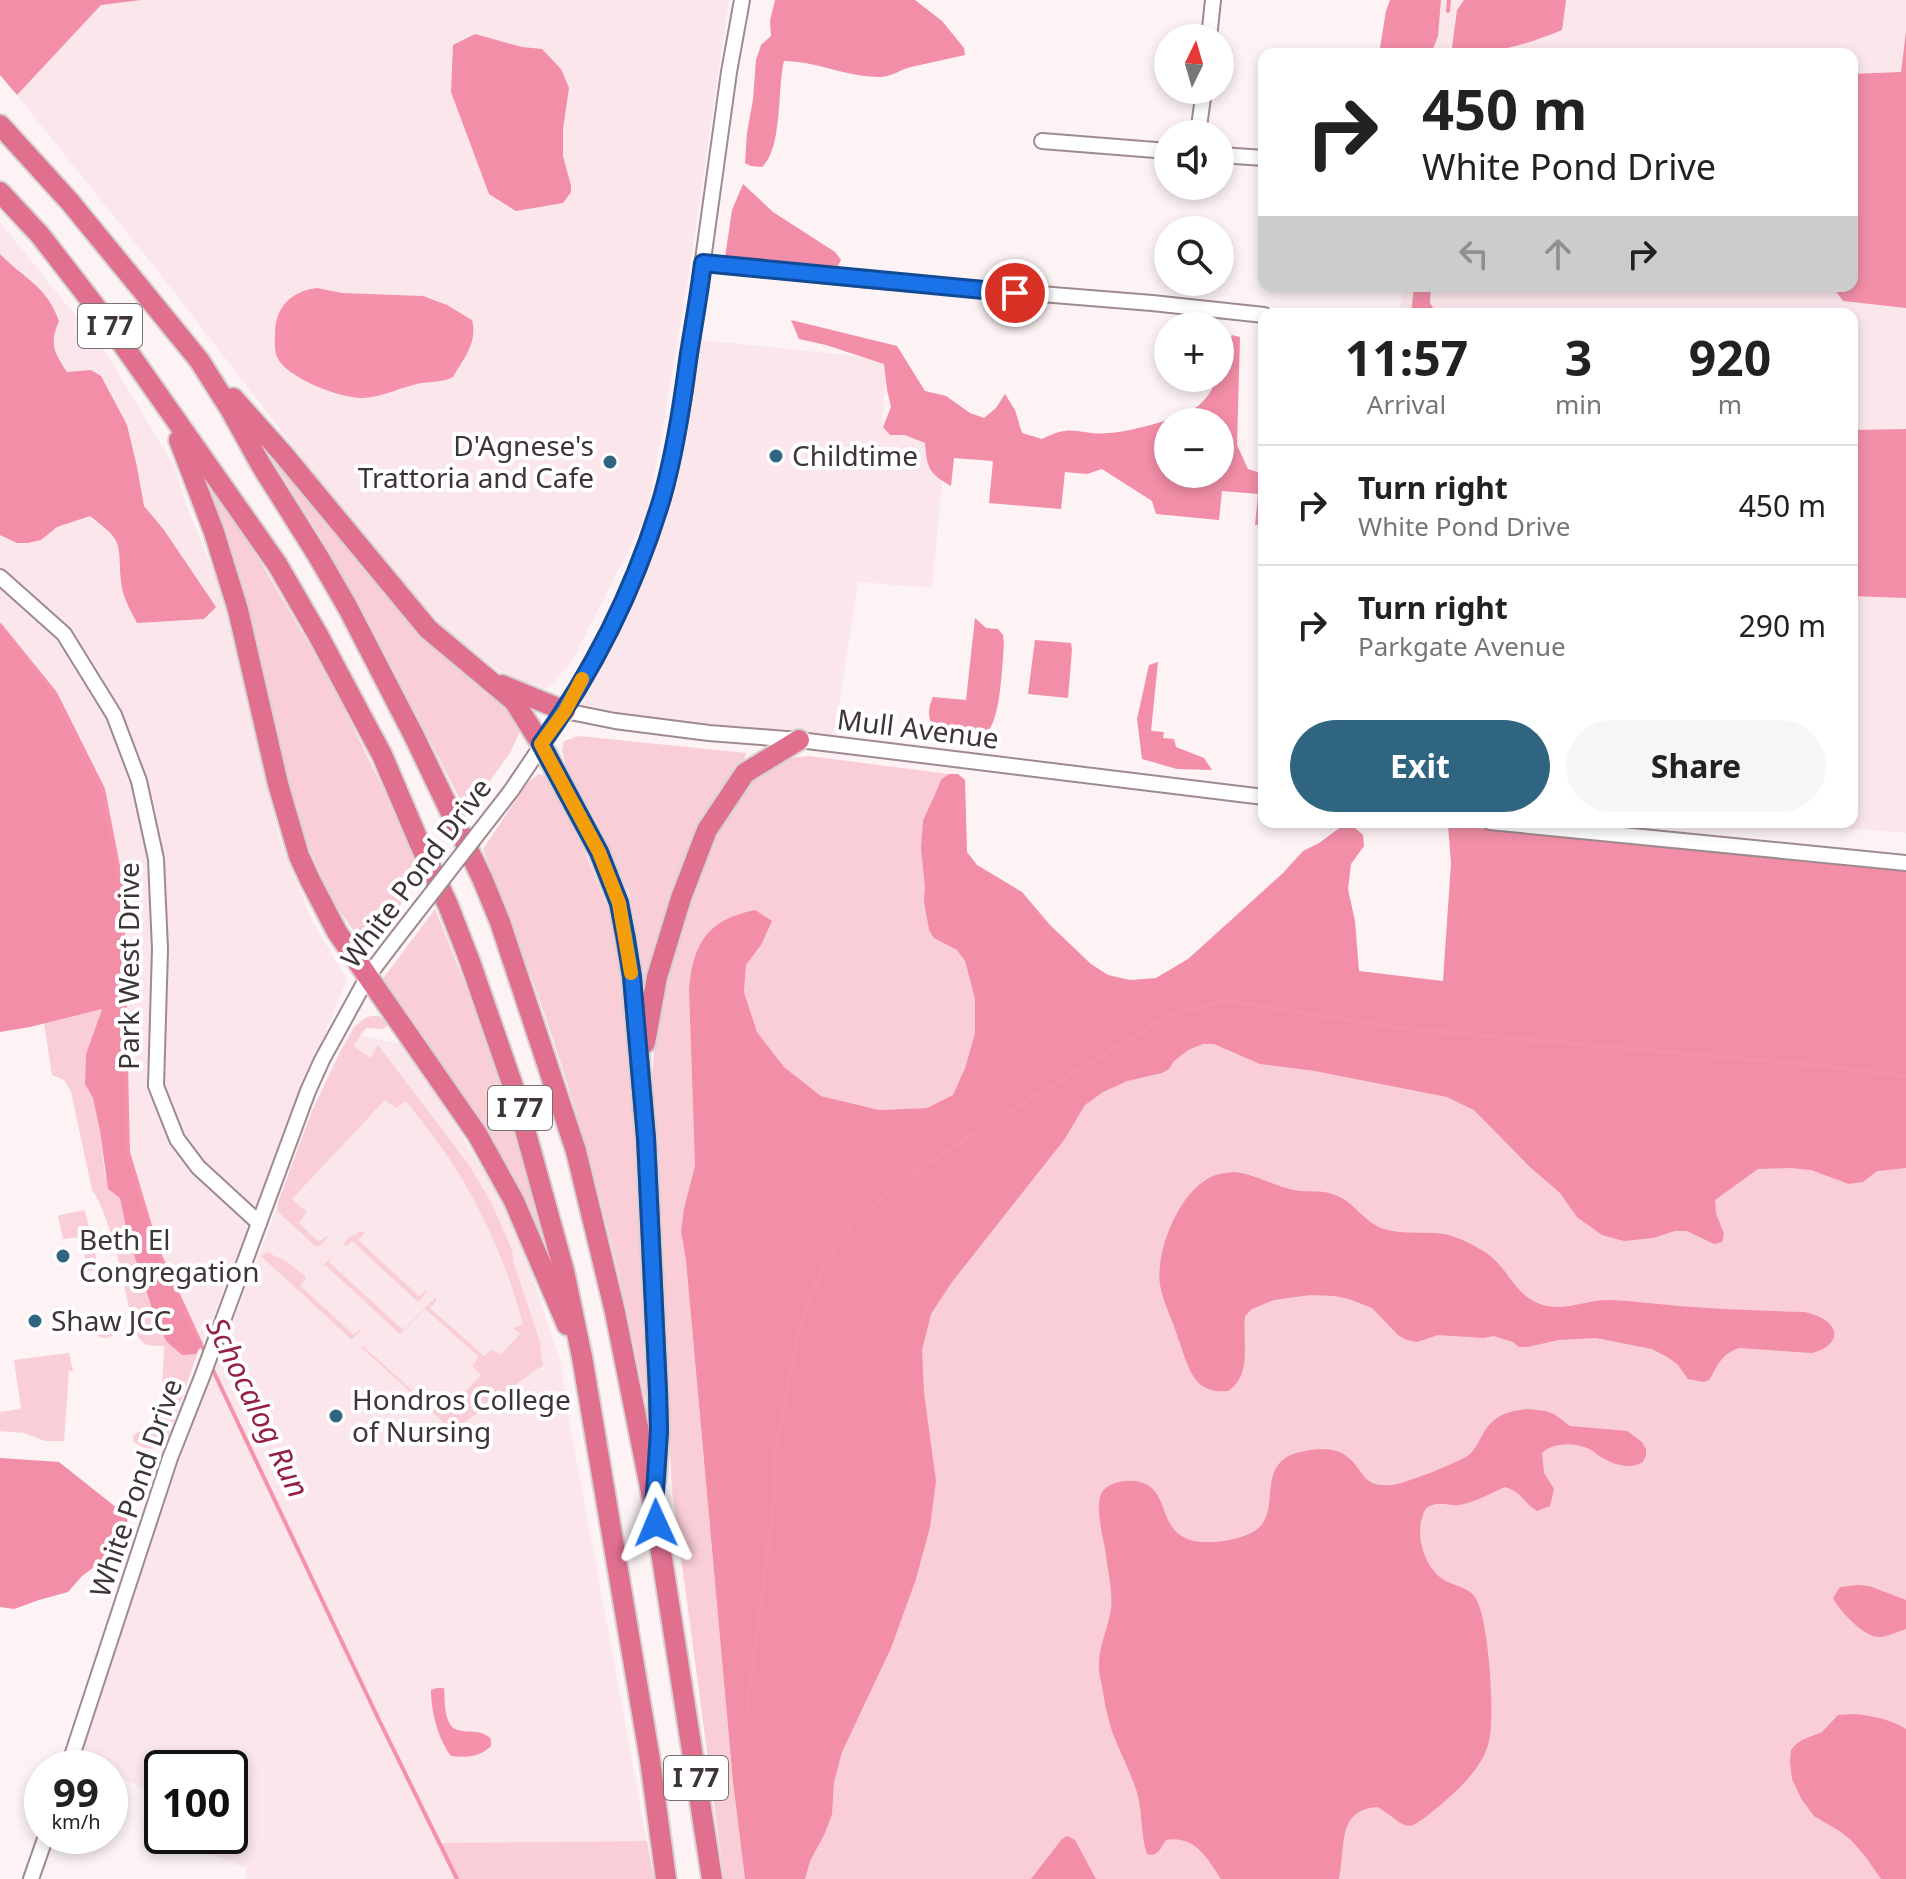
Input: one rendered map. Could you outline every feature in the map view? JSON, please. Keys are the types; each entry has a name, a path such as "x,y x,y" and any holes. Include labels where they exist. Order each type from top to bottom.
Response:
{"highway":[{"name":"I 77","path":"0,125 70,202 199,360 348,608 414,736 488,893 576,1151 615,1312 654,1507 712,1879"},
{"name":"I 77","path":"0,192 40,235 105,319 277,564 382,755 448,905 517,1100 553,1225 582,1357 650,1760 666,1879"},
{"path":"199,360 283,454 428,629 514,701 541,744 599,852 619,903 632,977 641,1066 659,1404 654,1507"},
{"path":"168,410 214,532 238,610 278,784 299,856 337,932 477,1134 514,1201 582,1357"},
{"path":"483,675 565,711"},
{"path":"641,1066 657,977 681,898 707,830 745,773 799,740"}],"street":[{"name":"White Pond Drive","path":"74,1750 170,1458 322,1060 368,976 511,791 565,711 622,606 648,542 675,446 685,390 729,72 742,0"},
{"path":"1210,24 1213,0"},
{"path":"1042,141 1154,150"},
{"path":"1234,156 1258,158"},
{"path":"703,263 1258,314"},
{"name":"Park West Drive","path":"0,577 64,634 114,715 139,781 156,859 160,949 156,1086 177,1139 198,1167 259,1223"},
{"name":"Mull Avenue","path":"565,711 709,733 799,740 1258,796"},
{"path":"1551,828 1906,863"},
{"path":"31,1879 40,1854"}],"shaded area":[{"path":"0,0 141,0 101,5 17,95 0,75"},
{"path":"141,0 729,0 689,273 648,512 572,661 547,689 507,676 455,638 423,605 320,481 17,95 101,5"},
{"path":"775,0 915,0 942,21 964,48 965,55 882,77 784,61 773,146 762,167 751,166 745,163 756,60 761,45 771,36 770,21"},
{"path":"1390,0 1441,0 1438,36 1433,48 1380,48"},
{"path":"1429,0 1906,0 1906,833 1841,828 1858,828 1858,308 1400,308 1402,292 1858,292 1858,48 1425,48"},
{"path":"1464,0 1566,0 1562,30 1506,48 1453,48 1457,10"},
{"path":"1906,32 1906,308 1843,301 1836,292 1858,292 1858,74 1901,72"},
{"path":"475,34 522,47 542,49 561,69 569,88 563,156 571,186 571,192 563,203 516,211 489,194 451,92 453,45"},
{"path":"743,184 773,212 835,252 841,260 838,266 725,257 732,210"},
{"path":"0,222 109,357 175,468 187,507 220,587 278,834 312,921 347,979 202,1345 157,1249 128,1152 122,887 55,693 0,625"},
{"path":"0,254 41,291 54,309 59,321 54,348 67,372 91,370 101,376 127,425 144,506 216,607 204,619 137,623 123,592 117,543 90,516 57,527 41,540 28,543 17,543 0,535"},
{"path":"317,288 342,293 423,296 447,305 472,320 472,343 449,379 363,398 329,391 282,365 275,348 276,323 282,308 300,293"},
{"path":"1413,292 1431,292 1433,308 1412,308"},
{"path":"791,320 897,346 925,391 946,396 970,413 984,418 996,408 1005,394 1015,410 1022,433 1042,439 1069,430 1118,432 1154,423 1154,488 1234,488 1234,408 1195,408 1210,392 1234,392 1234,336 1240,337 1237,445 1248,469 1258,472 1258,494 1222,491 1219,520 1156,514 1152,501 1102,469 1087,474 1065,472 1061,509 989,503 993,461 954,458 951,486 930,469 925,443 905,435 890,435 883,427 891,407 884,364 799,339"},
{"path":"692,339 887,359 882,426 947,432 932,588 858,582 836,726 836,744 565,711 648,542"},
{"path":"1906,429 1906,598 1858,596 1858,430"},
{"path":"271,447 422,636 448,660 497,692 522,727 510,753 467,813 376,636 321,538 266,450"},
{"path":"199,465 313,651 380,782 421,873 390,919 368,940 357,936 331,898 297,820"},
{"path":"1258,494 1258,525 1255,525"},
{"path":"975,618 986,628 998,629 1003,635 1001,679 994,720 990,729 980,735 935,732 929,714 933,697 966,700"},
{"path":"0,625 55,693 103,789 122,887 128,1152 157,1249 202,1345 196,1354 182,1355 166,1341 128,1237 120,1198 108,1189 93,1098 85,1084 86,1054 102,1009 0,1032"},
{"path":"1035,640 1071,643 1068,698 1028,694"},
{"path":"1158,662 1151,731 1164,732 1163,738 1174,739 1176,747 1204,758 1212,770 1177,769 1142,759 1137,719 1149,665"},
{"path":"579,736 746,753 743,764 699,835 668,903 648,983 642,981 630,895 598,824 567,771 562,750 564,741"},
{"path":"809,756 949,774 937,789 924,824 922,843 927,914 929,930 957,950 965,961 975,999 975,1033 953,1096 927,1108 879,1110 821,1096 784,1067 757,1032 744,992 746,965 761,945 689,990 695,1166 681,1231 733,1782 745,1879 724,1879 672,1489 655,1197 652,1092 655,1029 659,994 700,864 751,773 773,760"},
{"path":"539,774 549,777 609,911 626,997 650,1389 645,1399 608,1229 573,1103 533,981 483,849 528,782"},
{"path":"949,774 958,774 965,780 967,852 977,865 1022,892 1050,925 1091,964 1108,975 1130,980 1156,978 1188,959 1303,851 1339,828 1355,828 1363,835 1364,846 1351,864 1348,889 1355,921 1359,971 1443,981 1451,863 1448,828 1479,828 1906,869 1906,1168 1877,1171 1863,1182 1849,1184 1811,1170 1758,1169 1715,1200 1724,1234 1722,1242 1714,1244 1687,1231 1624,1241 1602,1235 1577,1217 1560,1193 1474,1110 1447,1097 1315,1071 1260,1064 1214,1044 1203,1044 1188,1050 1162,1073 1127,1081 1103,1092 1085,1105 1064,1140 952,1282 931,1314 922,1350 924,1393 936,1481 930,1527 916,1579 891,1648 842,1752 834,1782 832,1814 805,1879 745,1879 733,1782 681,1231 695,1166 691,973 699,947 714,927 739,914 755,910 772,921 761,945 746,965 744,992 757,1032 784,1067 821,1096 879,1110 927,1108 953,1095 975,1033 975,999 965,961 957,950 934,938 929,930 924,902 923,821 941,780"},
{"path":"435,909 503,1091 553,1271 382,980"},
{"path":"102,1008 86,1054 85,1084 93,1098 105,1176 120,1198 128,1237 166,1341 196,1354 199,1349 165,1446 156,1448 138,1445 133,1436 138,1432 160,1433 164,1346 145,1344 131,1323 113,1242 92,1190 71,1092 64,1080 52,1075 44,1023"},
{"path":"379,1016 390,1024 383,1029 366,1028 353,1046 371,1058 378,1045 469,1165 491,1202 512,1250 540,1342 543,1366 461,1425 456,1437 362,1348 434,1410 441,1404 448,1410 481,1375 472,1366 479,1357 425,1309 400,1334 325,1265 319,1270 334,1254 329,1262 403,1330 435,1298 430,1308 484,1356 492,1349 500,1355 520,1334 513,1328 523,1324 517,1303 486,1223 454,1166 406,1101 396,1108 385,1100 292,1199 307,1212 299,1223 319,1242 328,1237 320,1246 315,1246 277,1211 312,1111 339,1054 354,1027 366,1017"},
{"path":"1196,1027 1906,1120 1906,1879 770,1879 894,1326 1032,1128"},
{"path":"361,1035 408,1046 505,1207 529,1266 560,1360 647,1841 440,1843 457,1879 245,1879 246,1868 210,1854 248,1854 248,1750 144,1750 144,1789 128,1781 128,1750 79,1750 172,1480 325,1083"},
{"path":"1235,1172 1299,1191 1335,1195 1384,1229 1444,1234 1465,1241 1492,1257 1516,1287 1540,1304 1558,1307 1611,1300 1805,1312 1825,1320 1834,1331 1834,1336 1829,1345 1812,1353 1739,1348 1724,1357 1709,1380 1704,1382 1688,1379 1678,1365 1652,1349 1596,1338 1558,1340 1528,1347 1519,1347 1494,1336 1438,1335 1417,1342 1407,1340 1372,1308 1335,1296 1310,1295 1274,1300 1252,1309 1245,1316 1245,1356 1241,1376 1228,1391 1212,1390 1194,1378 1188,1365 1163,1298 1160,1271 1166,1238 1182,1205 1203,1181"},
{"path":"85,1210 99,1270 87,1271 81,1237 63,1239 58,1216"},
{"path":"361,1231 365,1233 358,1240 419,1296 427,1290 418,1302 352,1241 347,1246 343,1245 348,1238"},
{"path":"267,1252 305,1276 300,1286 354,1335 361,1330 352,1340 261,1256"},
{"path":"105,1314 114,1317 117,1326 114,1335 105,1338 96,1335 93,1326 96,1317"},
{"path":"69,1353 73,1371 69,1371 64,1441 45,1441 24,1433 0,1431 0,1412 21,1409 14,1360"},
{"path":"1528,1409 1554,1414 1570,1426 1627,1431 1642,1442 1646,1455 1643,1462 1622,1466 1585,1447 1559,1445 1542,1453 1544,1473 1554,1489 1550,1506 1537,1511 1516,1492 1505,1487 1466,1504 1437,1504 1425,1511 1420,1532 1426,1559 1437,1575 1475,1597 1484,1625 1490,1668 1491,1729 1486,1751 1469,1778 1413,1825 1403,1824 1378,1807 1355,1815 1345,1832 1339,1879 1221,1879 1199,1850 1176,1839 1166,1840 1157,1853 1147,1854 1138,1797 1110,1726 1099,1673 1111,1603 1099,1513 1103,1491 1119,1482 1139,1482 1156,1493 1173,1528 1180,1535 1203,1542 1229,1540 1257,1529 1264,1521 1273,1476 1289,1456 1310,1450 1337,1451 1351,1460 1368,1481 1392,1485 1465,1458 1497,1418"},
{"path":"0,1458 59,1462 127,1516 128,1533 120,1548 82,1576 68,1592 14,1609 0,1607"},
{"path":"1858,1585 1906,1600 1906,1629 1875,1636 1854,1623 1833,1598 1840,1587"},
{"path":"444,1688 451,1726 485,1735 491,1739 491,1746 472,1756 451,1756 442,1741 434,1716 431,1690"},
{"path":"1838,1715 1881,1718 1906,1729 1906,1879 1881,1879 1850,1839 1814,1816 1792,1779 1791,1750 1795,1745 1822,1732"},
{"path":"1067,1836 1075,1840 1096,1879 1031,1879 1062,1839"},
{"path":"647,1841 654,1879 457,1879 439,1843"}],"waterway":[{"path":"1448,11 1449,0"},
{"name":"Schocalog Run","path":"0,625 55,693 103,789 122,887 128,1152 157,1249 206,1355"},
{"path":"746,1715 773,1512 776,1447 799,1330 822,1268 850,1225 910,1175 1167,1017 1223,1000 1399,1028 1906,1076"},
{"name":"Schocalog Run","path":"211,1366 457,1879"}],"slow traffic":[{"path":"582,679 565,711 541,744 599,852 619,903 631,973"}],"place":[{"name":"Childtime","path":"776,456"},
{"name":"D'Agnese's Trattoria and Cafe","path":"610,462"},
{"name":"Beth El Congregation","path":"63,1256"},
{"name":"Shaw JCC","path":"35,1321"},
{"name":"Hondros College of Nursing","path":"336,1416"}],"route":[{"path":"656,1523 658,1391 646,1138 632,977 619,903 599,852 541,744 565,711 622,606 648,542 675,446 703,263 1015,293"}]}
